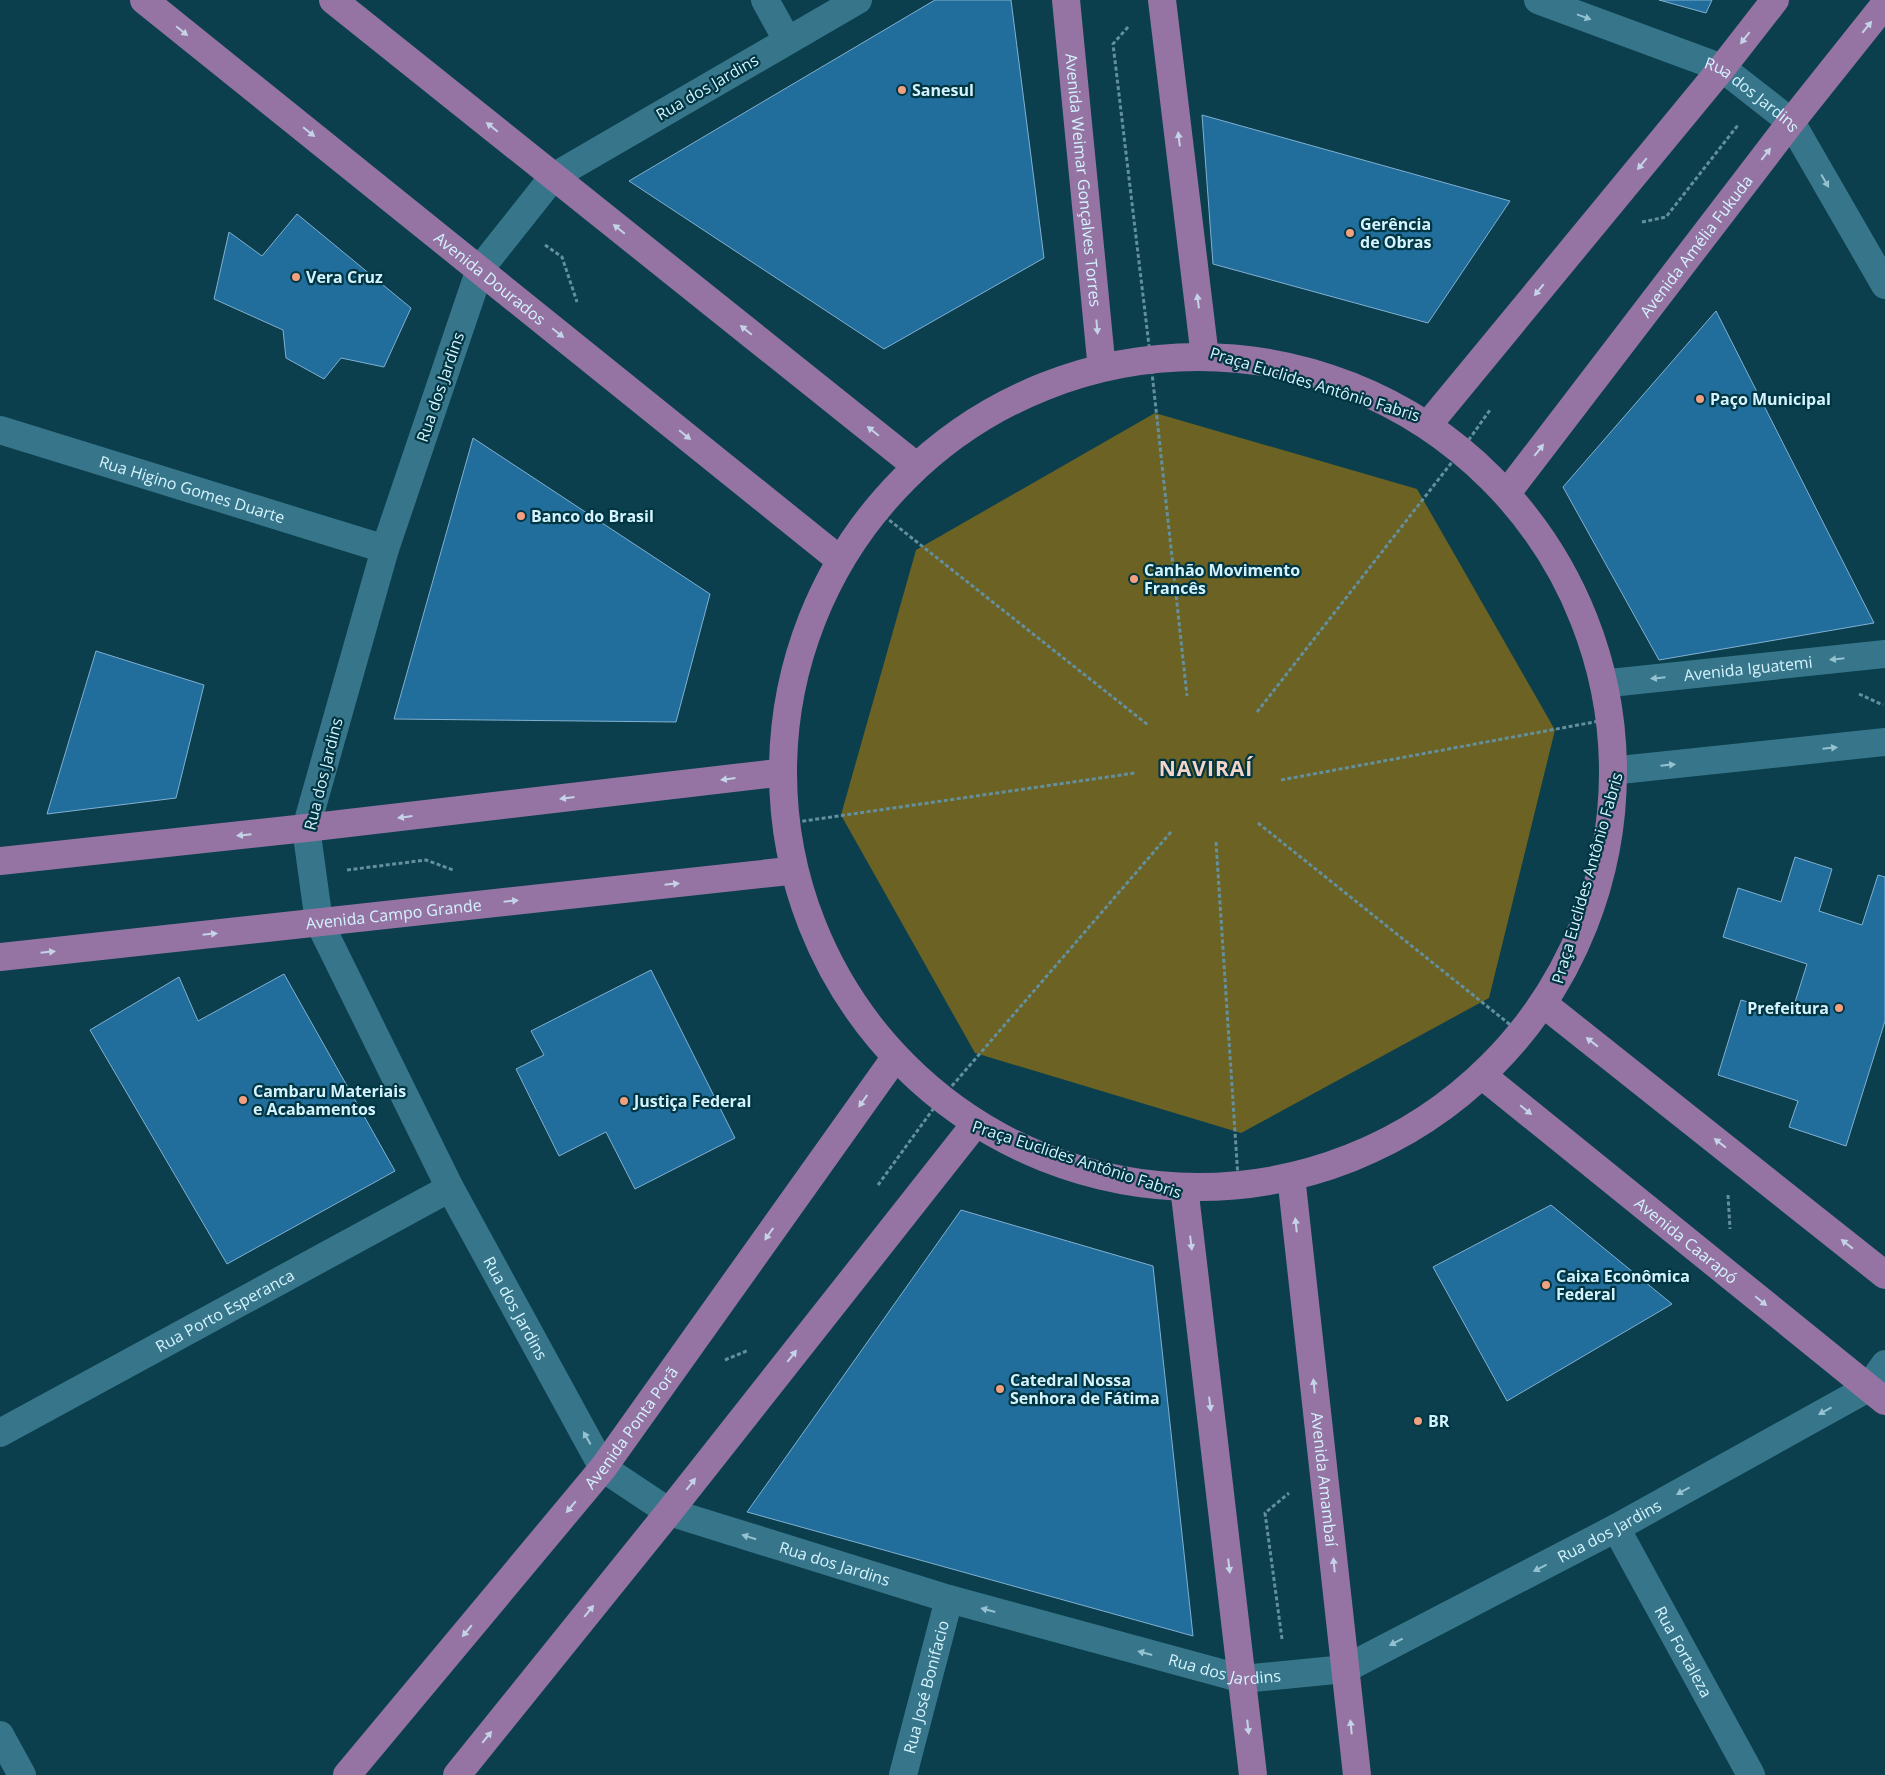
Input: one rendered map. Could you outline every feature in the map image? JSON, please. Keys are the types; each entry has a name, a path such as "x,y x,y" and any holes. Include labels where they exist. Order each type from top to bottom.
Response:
{"main road":[{"name":"Avenida Dourados","path":"144,0 835,556"},
{"path":"333,0 911,462"},
{"name":"Avenida Weimar Gonçalves Torres","path":"1066,0 1101,360"},
{"path":"1162,0 1204,349"},
{"path":"1432,420 1722,68 1775,0"},
{"name":"Avenida Amélia Fukuda","path":"1510,488 1791,122 1885,4"},
{"name":"Praça Euclides Antônio Fabris","path":"1204,349 1432,420 1510,488 1610,683 1620,770 1550,1009 1526,1038 1488,1080 1292,1185 1239,1194 1185,1194 972,1128 892,1062 789,871 776,773 835,556 911,462 1101,360 1150,354 1204,349"},
{"path":"0,861 306,828 776,773"},
{"name":"Avenida Campo Grande","path":"0,958 789,871"},
{"path":"1550,1009 1885,1275"},
{"name":"Avenida Ponta Porã","path":"347,1775 603,1468 892,1062"},
{"name":"Avenida Caarapó","path":"1488,1080 1876,1395"},
{"path":"457,1775 669,1512 972,1128"},
{"name":"Avenida Amambaí","path":"1292,1185 1357,1775"},
{"path":"1185,1194 1253,1775"}],"street":[{"path":"765,0 787,40"},
{"name":"Rua dos Jardins","path":"858,0 553,176 480,269 385,549 306,828 319,922 450,1188 603,1468 669,1512 950,1599 1243,1679 1345,1669 1876,1395 1885,1364"},
{"name":"Rua dos Jardins","path":"1538,0 1722,68 1791,122 1885,285"},
{"name":"Rua Higino Gomes Duarte","path":"0,430 385,549"},
{"name":"Avenida Iguatemi","path":"1610,683 1885,654"},
{"path":"1620,770 1885,742"},
{"name":"Rua Porto Esperanca","path":"0,1433 450,1188"},
{"name":"Rua Fortaleza","path":"1616,1528 1751,1775"},
{"name":"Rua José Bonifacio","path":"903,1775 950,1599"},
{"path":"0,1735 22,1775"}],"path":[{"path":"1134,22 1113,44 1150,354 1187,696"},
{"path":"516,225 562,257 579,305"},
{"path":"1257,712 1463,448"},
{"path":"874,508 1148,725"},
{"path":"1281,780 1614,718"},
{"path":"783,824 1135,773"},
{"path":"1258,822 1526,1038"},
{"path":"876,1187 939,1101 1171,832"},
{"path":"1216,842 1239,1194"},
{"path":"1728,1193 1730,1233"},
{"path":"719,1362 753,1348"},
{"path":"1287,1675 1265,1513 1296,1488"}],"shaded area":[{"path":"1155,413 1417,489 1555,730 1489,998 1241,1133 975,1053 841,815 916,550"}],"building":[{"name":"Sanesul","path":"935,0 1011,0 1044,258 884,349 629,181"},
{"path":"1659,0 1712,0 1706,13"},
{"name":"Gerência de Obras","path":"1202,115 1510,201 1428,323 1213,264"},
{"name":"Vera Cruz","path":"297,214 411,308 384,367 341,358 324,379 286,358 283,330 214,299 229,232 262,256"},
{"name":"Paço Municipal","path":"1716,311 1874,623 1659,660 1563,487"},
{"name":"Banco do Brasil","path":"473,438 710,594 676,722 394,719"},
{"path":"96,651 204,685 176,798 47,814"},
{"name":"Prefeitura","path":"1795,857 1832,869 1819,911 1862,925 1878,875 1885,877 1885,1021 1846,1146 1789,1127 1798,1101 1718,1075 1741,1000 1791,1015 1807,964 1723,937 1738,888 1781,902"},
{"name":"Justiça Federal","path":"651,970 735,1138 635,1189 606,1132 559,1156 516,1069 544,1055 531,1031"},
{"name":"Cambaru Materiais e Acabamentos","path":"284,974 395,1171 227,1264 90,1030 179,977 198,1021"},
{"name":"Caixa Econômica Federal","path":"1551,1205 1672,1304 1507,1401 1433,1267"},
{"name":"Catedral Nossa Senhora de Fátima","path":"961,1210 1153,1266 1193,1636 747,1512"}],"place":[{"name":"Sanesul","path":"902,90"},
{"name":"Gerência de Obras","path":"1350,233"},
{"name":"Vera Cruz","path":"296,277"},
{"name":"Paço Municipal","path":"1700,399"},
{"name":"Banco do Brasil","path":"521,516"},
{"name":"Canhão Movimento Francês","path":"1134,579"},
{"name":"Prefeitura","path":"1839,1008"},
{"name":"Cambaru Materiais e Acabamentos","path":"243,1100"},
{"name":"Justiça Federal","path":"624,1101"},
{"name":"Caixa Econômica Federal","path":"1546,1285"},
{"name":"Catedral Nossa Senhora de Fátima","path":"1000,1389"},
{"name":"BR","path":"1418,1421"}],"district":[{"name":"NAVIRAÍ","path":"1206,768"}]}
